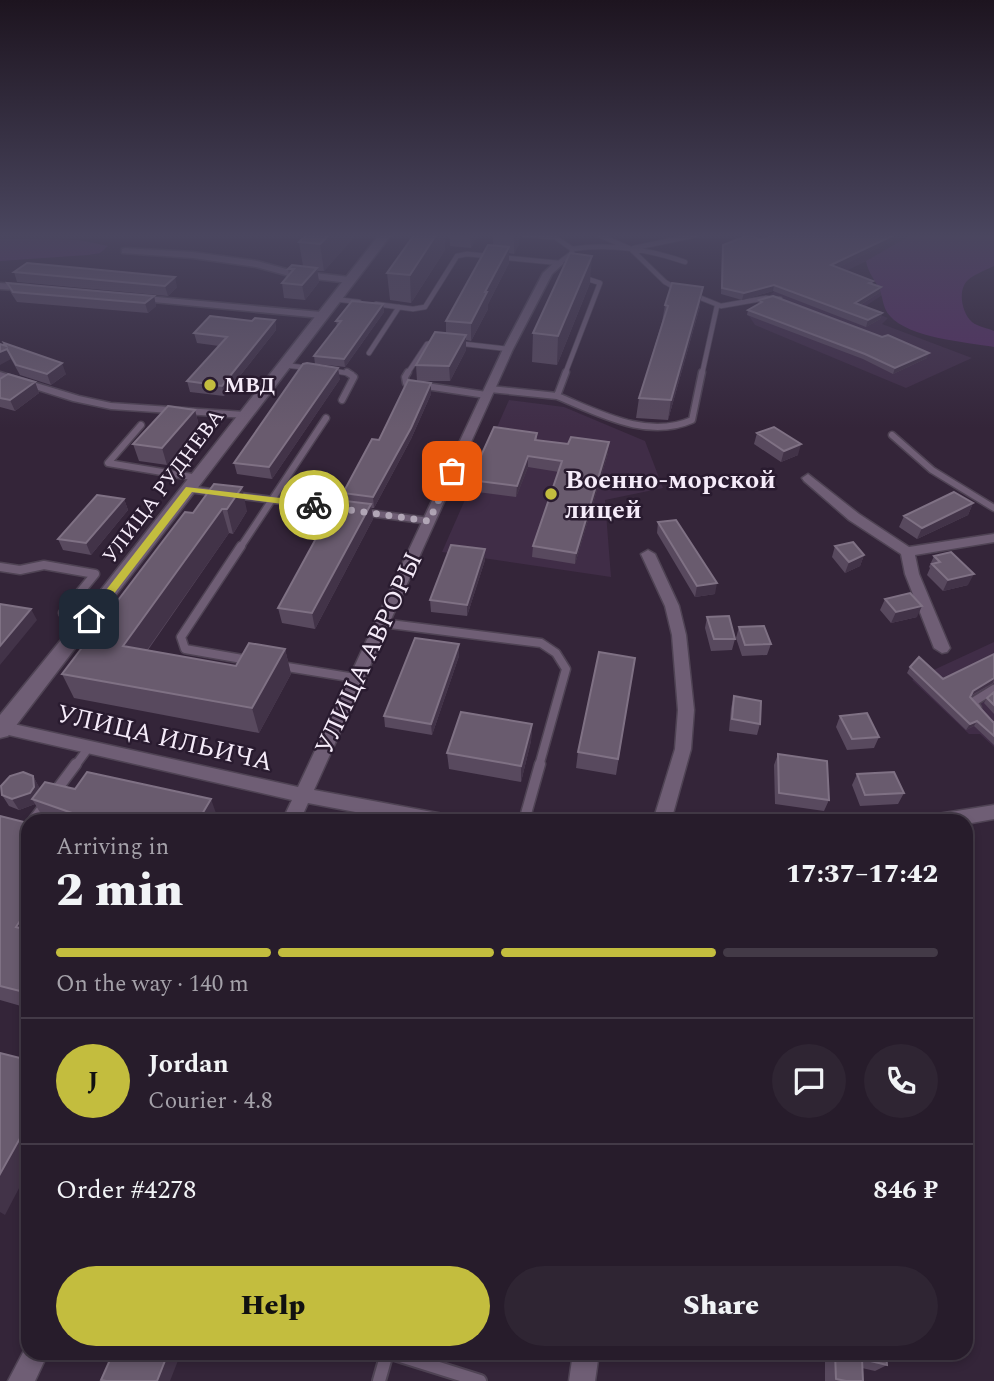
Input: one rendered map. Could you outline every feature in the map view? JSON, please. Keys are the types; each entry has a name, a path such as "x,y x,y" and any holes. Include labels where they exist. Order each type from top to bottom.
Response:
{"main road":[{"name":"УЛИЦА РУДНЕВА","path":"1,728 194,484 333,299"}],"street":[{"path":"152,299 321,315"},
{"name":"УЛИЦА АВРОРЫ","path":"294,814 508,349 538,299"},
{"path":"0,374 111,406 245,415"},
{"path":"808,478 847,512 907,552 994,538"},
{"path":"907,552 912,575 942,648"},
{"path":"648,554 672,606 679,635 687,710 683,749 664,814"},
{"name":"УЛИЦА ИЛЬИЧА","path":"1,728 303,795 405,814"},
{"path":"973,815 994,812"},
{"path":"21,1381 32,1360"},
{"path":"582,1381 585,1360"}],"lane":[{"path":"337,299 399,307 425,307 430,299"},
{"path":"556,396 594,299"},
{"path":"708,299 717,306 738,306 758,299"},
{"path":"439,341 427,344 405,377 407,383 556,396 634,425 680,428 692,420 717,306"},
{"path":"369,353 399,307"},
{"path":"453,343 508,349"},
{"path":"283,365 351,373 354,377 342,400"},
{"path":"263,663 185,649 181,637 326,418"},
{"path":"141,425 108,463 272,499 429,521"},
{"path":"892,435 932,470 994,508"},
{"path":"0,567 20,570 44,565 95,574 63,613 89,619"},
{"path":"382,623 541,643 552,648 561,657 566,669 526,814"},
{"path":"276,665 355,678"},
{"path":"987,717 973,702 994,690"},
{"path":"38,814 89,747"},
{"path":"379,1381 386,1360"},
{"path":"412,1360 480,1381"}],"shaded area":[{"path":"764,299 876,299 863,308 888,318 882,324 972,358 906,388 755,325 747,313"},
{"path":"883,299 962,299 963,307 972,322 994,331 994,347 954,341 910,329 899,323 885,307"},
{"name":"Военно-морской лицей","path":"509,400 564,407 645,441 663,488 605,500 611,577 442,552"},
{"path":"994,642 994,747 980,734 969,734 912,680"}],"building":[{"path":"102,299 150,299 145,303"},
{"path":"458,299 483,299 471,323 446,321"},
{"path":"549,299 574,299 558,336 533,333"},
{"path":"667,299 699,299 671,400 639,398 668,306 665,305"},
{"path":"782,299 882,337 888,335 929,353 895,368 748,310 762,302 759,300"},
{"path":"813,299 861,299 855,303 882,313 868,320"},
{"path":"352,301 383,304 344,359 314,356 341,321 336,321"},
{"path":"210,316 252,321 255,318 275,320 222,386 187,381 227,337 194,333"},
{"path":"435,332 466,335 449,366 416,365"},
{"path":"4,343 62,363 47,374 16,365 7,349 0,352 0,344 6,346"},
{"path":"303,364 338,368 269,467 234,463"},
{"path":"8,374 35,382 10,400 0,398 0,379"},
{"path":"408,380 431,383 411,428 373,497 343,493 372,439 379,440"},
{"path":"168,406 195,410 162,448 133,444"},
{"path":"494,427 537,433 535,440 568,444 571,437 609,442 576,553 533,546 562,461 528,456 517,486 470,480"},
{"path":"774,427 801,444 784,451 757,433"},
{"path":"214,484 242,487 227,509 222,509 123,646 236,666 249,643 285,649 252,708 62,674 185,512 193,513"},
{"path":"954,492 973,503 922,528 904,516"},
{"path":"97,495 124,499 86,543 58,539"},
{"path":"337,500 371,504 312,613 278,608"},
{"path":"676,520 717,583 697,586 658,522"},
{"path":"853,542 864,555 849,562 835,546"},
{"path":"451,545 485,549 467,605 430,600"},
{"path":"951,552 974,574 948,580 932,564 940,562 934,556"},
{"path":"910,593 922,606 896,612 885,599"},
{"path":"0,604 31,609 0,646"},
{"path":"729,616 735,639 714,639 707,617"},
{"path":"764,626 771,644 745,645 739,627"},
{"path":"415,638 459,644 431,724 384,716"},
{"path":"599,652 635,658 618,759 578,752"},
{"path":"994,654 994,678 973,691 970,697 994,722 994,736 977,721 970,724 910,667 919,657 943,679"},
{"path":"994,692 994,705 987,698"},
{"path":"734,696 761,701 760,724 732,719"},
{"path":"461,712 532,724 521,766 447,753"},
{"path":"867,713 879,737 852,739 840,716"},
{"path":"778,754 827,761 829,800 779,793"},
{"path":"23,772 33,776 34,787 30,793 12,799 2,795 1,786 10,776"},
{"path":"87,772 211,799 202,814 75,814 32,799 45,782 75,789"},
{"path":"894,772 904,793 865,795 857,774"},
{"path":"0,816 21,821 21,920 16,927 21,928 21,991 0,986"},
{"path":"0,1053 21,1058 21,1136 0,1174"},
{"path":"110,1360 165,1360 157,1381 101,1380"},
{"path":"835,1360 862,1360 863,1381 836,1379"},
{"path":"866,1360 887,1360 887,1365"}],"way so far":[{"path":"314,505 429,521 452,471"}],"place":[{"name":"МВД","path":"210,385"},
{"name":"Военно-морской лицей","path":"551,494"}],"route":[{"path":"89,619 189,489 314,505"}]}
